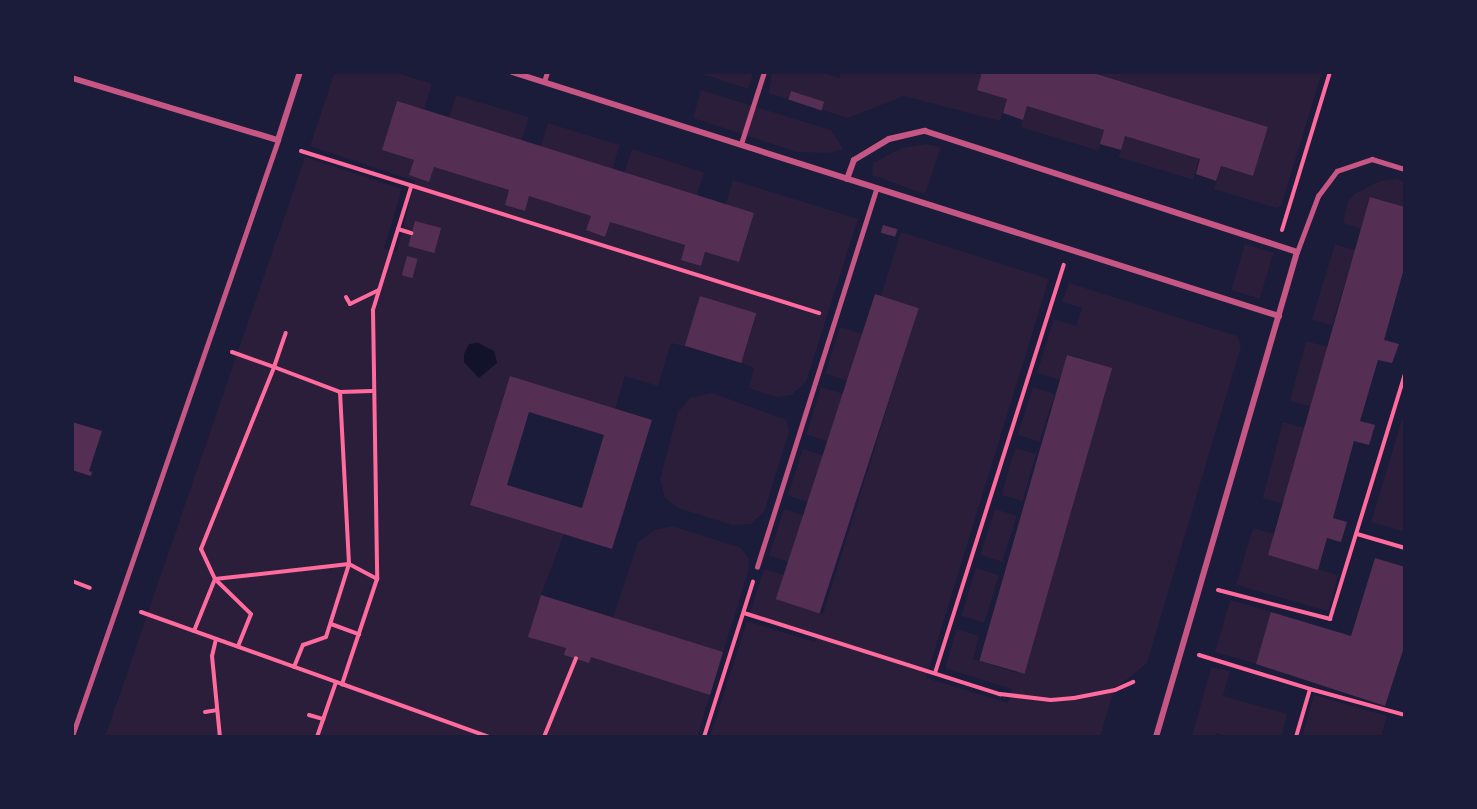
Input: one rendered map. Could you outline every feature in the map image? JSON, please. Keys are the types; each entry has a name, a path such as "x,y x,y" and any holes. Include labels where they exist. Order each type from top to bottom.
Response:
{"street":[{"path":"72,736 300,72"},
{"path":"512,72 1279,316"},
{"path":"72,78 278,140"},
{"path":"847,179 854,160 889,139 925,131 1297,252 1156,737"}],"lane":[{"path":"544,82 547,72"},
{"path":"741,144 764,72"},
{"path":"1297,252 1318,196 1337,171 1371,159 1405,169"},
{"path":"757,567 876,189"}],"path":[{"path":"1277,245 1330,72"},
{"path":"301,151 834,318"},
{"path":"342,684 377,579 372,391 374,310 411,187"},
{"path":"398,229 411,233"},
{"path":"936,673 1069,249"},
{"path":"346,297 350,304 380,290"},
{"path":"238,647 251,614 215,579 201,549 286,333"},
{"path":"232,352 340,392 372,391"},
{"path":"1200,585 1330,619 1405,373"},
{"path":"294,667 303,645 326,637 349,564 340,392"},
{"path":"1357,534 1405,548"},
{"path":"215,579 349,564 377,579"},
{"path":"704,737 757,567"},
{"path":"194,631 215,579"},
{"path":"72,581 90,588"},
{"path":"141,612 489,737"},
{"path":"744,613 1000,694 1051,700 1115,690 1133,682"},
{"path":"331,624 359,634"},
{"path":"216,639 212,656 220,737"},
{"path":"1181,650 1405,715"},
{"path":"544,737 576,658"},
{"path":"317,737 336,682"},
{"path":"1296,737 1310,689"},
{"path":"206,712 217,710"},
{"path":"309,715 323,719"}],"shaded area":[{"path":"335,72 394,72 432,84 424,110 397,102 382,150 509,190 505,205 524,211 529,196 591,216 586,230 605,236 610,222 685,245 681,260 701,266 705,252 739,262 754,214 726,205 733,180 858,219 806,382 791,395 776,397 749,388 754,368 741,363 757,313 684,346 671,343 658,386 625,376 615,409 510,376 470,504 564,534 541,595 613,617 638,542 655,530 672,526 741,548 749,558 748,572 697,737 105,737 305,157 402,189 384,248 397,252 415,181 310,146","holes":["478,343 487,348 479,378 464,362"]},
{"path":"697,72 754,72 748,89"},
{"path":"772,72 821,72 839,78 841,72 982,72 977,90 1007,99 1000,121 904,96 848,118 822,110 824,102 791,91 788,99 769,93"},
{"path":"1090,72 1322,72 1281,206 1276,208 1214,189 1221,166 1253,176 1268,127"},
{"path":"701,90 831,130 843,149 832,153 797,152 693,118"},
{"path":"456,95 529,117 522,140 449,118"},
{"path":"1027,106 1104,130 1098,151 1021,127"},
{"path":"548,123 620,145 612,169 541,147"},
{"path":"1125,136 1200,159 1193,180 1119,157"},
{"path":"926,144 941,147 925,194 872,175 873,163 902,148"},
{"path":"632,149 704,172 697,196 624,173"},
{"path":"1396,179 1405,182 1405,207 1371,197 1361,229 1343,223 1348,201 1354,194 1380,181"},
{"path":"901,232 1049,279 926,678 1008,703 1012,689 945,668 957,629 979,636 973,659 1017,673 1111,368 1068,355 1060,380 1037,373 1054,319 1076,326 1082,308 1062,302 1069,283 1237,336 1241,346 1147,663 1114,690 1100,737 710,737 747,621 815,642 816,636 749,615 764,569 788,576 780,601 823,614 918,309 881,296"},
{"path":"1245,244 1274,253 1260,299 1231,290"},
{"path":"1335,244 1355,250 1332,326 1312,320"},
{"path":"840,327 863,334 849,381 826,374"},
{"path":"1306,341 1328,347 1312,407 1290,401"},
{"path":"478,343 494,351 497,363 479,378 464,362 464,354 469,344"},
{"path":"821,387 844,394 829,442 806,435"},
{"path":"1033,387 1055,394 1039,442 1018,435"},
{"path":"712,393 787,420 789,432 764,512 751,524 732,525 678,508 665,498 660,479 678,412 690,398"},
{"path":"1405,410 1405,532 1371,522"},
{"path":"1283,422 1305,428 1285,504 1263,498"},
{"path":"1015,448 1036,454 1023,501 1001,495"},
{"path":"803,449 825,456 810,503 788,496"},
{"path":"784,509 806,516 791,563 769,556"},
{"path":"995,509 1017,516 1002,562 980,555"},
{"path":"1253,528 1274,534 1269,555 1338,575 1328,611 1236,585"},
{"path":"976,568 999,575 984,623 961,616"},
{"path":"1230,600 1271,612 1256,664 1215,652"},
{"path":"1211,667 1230,671 1223,696 1287,714 1281,737 1230,737 1216,733 1215,737 1192,737"},
{"path":"1314,695 1387,716 1381,737 1302,737"}],"building":[{"path":"982,72 1090,72 1268,127 1253,176 1221,166 1216,181 1196,174 1200,159 1125,136 1121,150 1100,144 1104,130 1027,106 1023,120 1003,113 1007,99 977,90"},
{"path":"791,91 824,102 822,110 788,100"},
{"path":"397,101 754,213 739,262 705,252 701,266 681,260 685,245 610,222 605,237 586,230 591,216 529,196 525,211 505,205 509,190 434,167 429,182 409,175 414,160 382,150"},
{"path":"1370,197 1405,207 1405,265 1384,340 1399,344 1392,363 1378,360 1360,421 1375,425 1369,445 1354,441 1333,518 1347,522 1341,542 1327,538 1318,570 1268,555"},
{"path":"415,221 441,228 434,253 408,246"},
{"path":"883,225 897,229 895,237 881,233"},
{"path":"407,256 418,259 412,278 402,275"},
{"path":"875,294 919,308 820,614 776,599"},
{"path":"700,296 756,313 741,363 685,346"},
{"path":"1067,355 1112,368 1025,674 979,661"},
{"path":"510,376 652,420 612,549 470,505","holes":["529,412 604,435 582,508 507,485"]},
{"path":"72,422 102,431 89,471 92,472 91,476 72,470"},
{"path":"1375,558 1405,567 1405,644 1385,706 1256,664 1271,612 1351,636"},
{"path":"541,595 723,652 710,695 591,657 589,663 564,655 566,648 528,637"}]}
